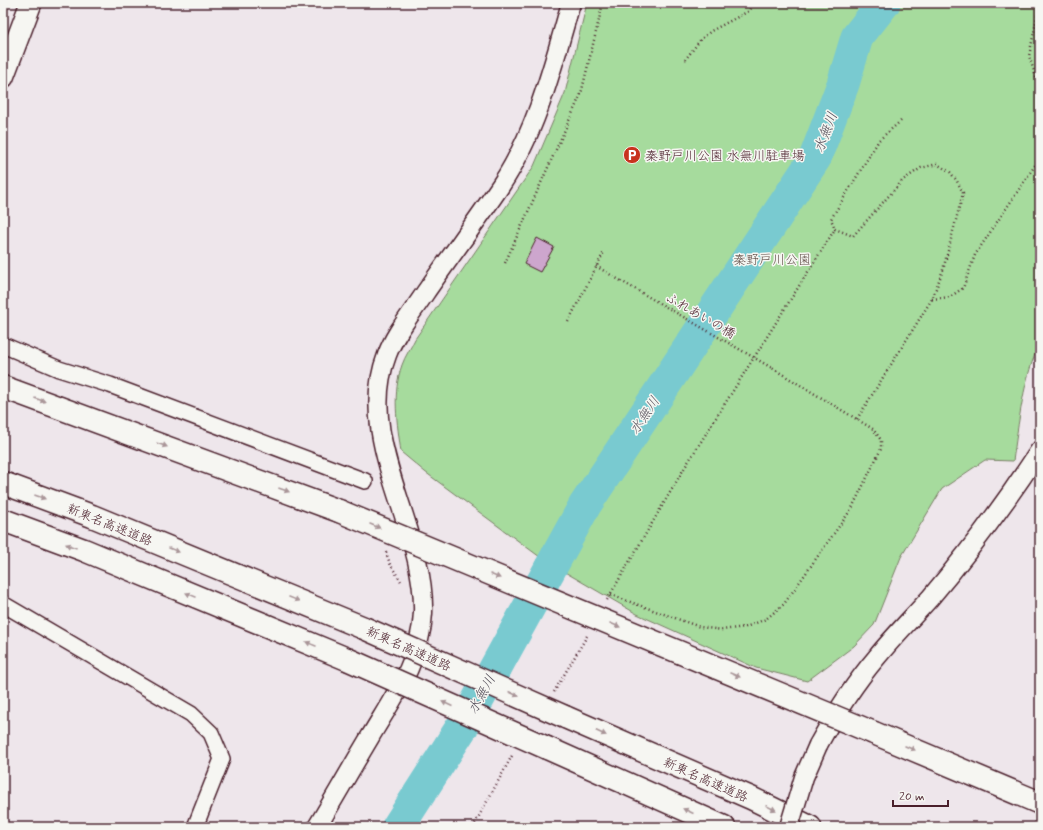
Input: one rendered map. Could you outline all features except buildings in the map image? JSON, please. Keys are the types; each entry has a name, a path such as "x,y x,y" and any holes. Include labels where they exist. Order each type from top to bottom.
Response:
{"highway":[{"path":"3,387 339,511 874,733 1040,804"},
{"name":"新東名高速道路","path":"3,483 92,516 364,628 751,798 810,827"},
{"path":"3,520 84,550 347,659 724,827"}],"main road":[{"path":"3,77 31,3"}],"street":[{"path":"317,827 406,677 417,650 423,615 422,584 381,434 379,392 387,355 401,328 502,183 525,141 546,85 571,3"},
{"path":"3,345 60,369 110,385 366,481"},
{"path":"789,827 804,777 818,745 836,712 853,687 877,657 930,598 972,546 1007,500 1040,450"},
{"path":"3,604 191,714 211,733 222,759 195,827"}],"path":[{"path":"505,263 581,94 603,3"},
{"path":"685,60 701,39 711,31 748,11 751,6 749,3"},
{"path":"1040,3 1028,56 1040,89"},
{"path":"857,419 932,298 945,263 963,193 957,181 950,172 937,164 921,168 903,180 853,236 835,229 831,220 879,140 902,120"},
{"path":"932,298 950,297 963,288 975,255 1040,158"},
{"path":"607,602 685,468 835,229"},
{"path":"568,322 604,252"},
{"name":"ふれあいの橋","path":"596,266 857,419 873,429 881,440 881,449 852,508 784,604 766,619 746,627 722,630 700,627 611,595"},
{"path":"556,689 587,635"},
{"path":"474,827 510,758"}],"green space":[{"name":"秦野戸川公園","path":"587,3 1040,3 1040,344 1034,356 1026,385 1013,461 985,460 942,489 901,557 874,625 854,646 807,681 756,668 637,614 544,560 425,472 401,452 396,397 403,362 415,339 534,166 565,93"}],"waterway":[{"name":"水無川","path":"398,827 469,716 585,505 815,158 843,84 857,37 884,3"}],"place":[{"name":"秦野戸川公園 水無川駐車場","path":"632,155"}]}
